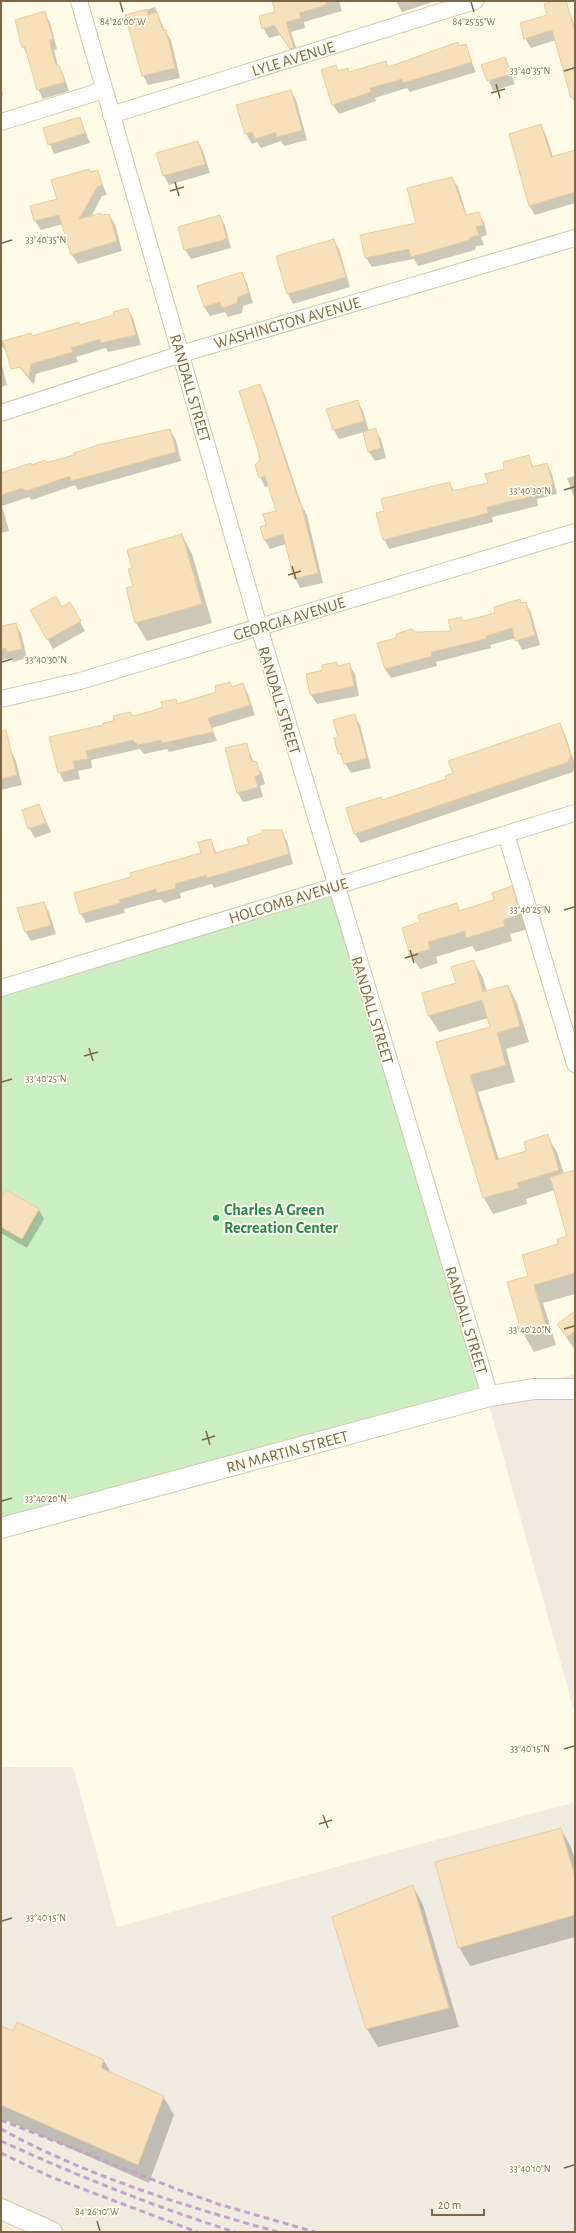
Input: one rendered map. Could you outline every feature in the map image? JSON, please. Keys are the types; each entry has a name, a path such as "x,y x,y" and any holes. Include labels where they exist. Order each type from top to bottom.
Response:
{"street":[{"name":"RANDALL STREET","path":"79,1 259,627 490,1396"},
{"name":"LYLE AVENUE","path":"112,115 475,1"},
{"path":"1,122 104,90"},
{"name":"WASHINGTON AVENUE","path":"1,413 181,354 575,238"},
{"name":"GEORGIA AVENUE","path":"1,699 80,681 575,532"},
{"name":"HOLCOMB AVENUE","path":"1,988 575,813"},
{"path":"506,834 575,1064"},
{"name":"RN MARTIN STREET","path":"1,1528 490,1396 534,1389 575,1389"},
{"path":"1,2209 52,2232"}],"shaded area":[{"path":"575,1374 575,1714 487,1398"},
{"path":"1,1767 73,1767 117,1927 575,1802 575,2232 48,2232 1,2214"},
{"path":"1,2214 48,2232 1,2232"}],"green space":[{"name":"Charles A Green Recreation Center","path":"332,897 487,1398 1,1536 1,981"}],"building":[{"path":"272,1 326,1 326,5 299,13 301,18 286,22 294,48 290,49 274,25 262,29 259,16 275,12"},
{"path":"553,1 566,1 575,31 575,98 571,98 552,30 524,39 520,23 547,15 544,4"},
{"path":"147,9 148,15 157,12 163,31 166,30 175,68 142,76 125,15"},
{"path":"45,11 53,39 49,40 56,65 59,65 65,82 37,90 25,47 22,48 15,20"},
{"path":"458,42 459,46 466,44 472,62 403,83 402,79 370,88 371,92 332,105 321,70 336,65 338,71 348,68 349,72 386,61 388,67"},
{"path":"505,57 511,74 487,81 481,65"},
{"path":"291,90 302,130 277,137 276,132 255,139 252,132 245,134 236,105"},
{"path":"80,117 85,133 48,145 43,128"},
{"path":"541,124 551,157 575,150 575,192 529,206 509,134"},
{"path":"198,141 205,164 163,176 156,153"},
{"path":"89,169 90,172 98,170 102,185 97,187 79,219 101,213 102,215 109,214 117,241 71,255 59,215 34,221 30,206 57,199 51,180"},
{"path":"452,177 466,215 479,212 483,225 476,227 479,235 471,237 469,240 411,257 409,249 365,258 360,235 416,223 407,188"},
{"path":"220,215 227,239 184,250 178,227"},
{"path":"334,239 346,277 287,294 276,256"},
{"path":"242,272 249,293 238,297 237,303 222,308 220,302 204,307 197,286"},
{"path":"128,308 136,335 101,343 100,339 71,348 73,352 31,364 29,377 20,367 11,369 3,341 31,333 32,336 79,322 79,325 114,315 113,312"},
{"path":"260,384 301,504 318,573 294,579 283,534 264,540 260,527 266,525 263,514 276,511 265,476 259,478 255,465 260,460 258,450 239,391"},
{"path":"358,400 364,421 333,430 326,409"},
{"path":"376,428 381,448 368,452 363,432"},
{"path":"170,429 176,452 71,481 70,476 26,491 22,488 1,495 1,473 31,463 32,465 45,460 46,463 74,455 74,453 98,445"},
{"path":"529,455 532,467 547,463 553,485 532,490 534,496 487,507 488,513 383,540 376,513 384,511 381,499 450,482 452,491 488,483 485,474 504,469 503,462"},
{"path":"182,534 202,604 135,623 126,588 133,586 128,569 132,568 127,550"},
{"path":"56,596 62,607 70,602 81,621 47,640 30,610"},
{"path":"520,599 521,603 526,602 535,635 515,641 512,628 486,636 486,639 431,652 432,656 385,669 377,643 396,638 396,634 412,629 415,632 451,631 448,620 461,617 464,621 495,613 494,607"},
{"path":"16,623 22,649 7,652 6,648 1,649 1,626"},
{"path":"337,662 338,666 350,663 354,686 310,695 306,674 323,670 322,665"},
{"path":"230,682 232,687 243,683 250,705 208,718 213,732 162,743 161,740 138,745 133,740 86,751 88,759 73,761 75,769 58,773 49,737 103,725 103,723 114,721 113,716 130,712 133,716 155,710 163,707 161,702 176,699 177,704 216,692 215,686"},
{"path":"355,714 367,758 344,764 341,753 338,754 334,738 338,737 333,720"},
{"path":"560,723 571,755 568,762 354,834 346,808 381,797 382,800 446,779 445,776 453,773 448,761"},
{"path":"6,730 17,775 1,779 1,731"},
{"path":"247,743 251,761 257,762 260,775 255,776 258,787 237,793 225,748"},
{"path":"39,804 46,823 28,829 22,810"},
{"path":"262,830 282,830 289,854 207,878 206,875 175,884 176,888 157,893 156,889 119,900 120,903 80,914 74,893 131,877 130,873 201,853 198,842 211,839 215,853 249,844 247,838 262,833"},
{"path":"512,886 520,914 503,920 505,926 466,938 465,931 428,942 430,949 410,955 402,928 420,922 418,915 457,903 459,911 494,900 492,893"},
{"path":"44,902 51,925 25,932 17,908"},
{"path":"474,960 483,992 508,985 520,1026 497,1033 506,1065 470,1075 496,1160 526,1151 524,1142 548,1134 559,1170 517,1183 519,1188 483,1198 436,1042 490,1027 482,1000 428,1016 422,993 456,983 451,967"},
{"path":"575,1170 575,1273 534,1285 546,1327 522,1334 507,1282 528,1276 522,1255 558,1244 557,1239 567,1236 550,1177"},
{"path":"6,1190 39,1209 22,1239 1,1227 1,1198"},
{"path":"575,1311 575,1331 567,1337 557,1324"},
{"path":"561,1828 575,1877 575,1915 458,1948 435,1862"},
{"path":"413,1885 449,2008 366,2029 332,1917"},
{"path":"17,2022 104,2060 101,2068 164,2096 138,2165 1,2105 1,2026 13,2031"}],"railway":[{"path":"1,2120 218,2204 315,2232"},
{"path":"1,2129 33,2146 101,2175 172,2201 278,2232"},
{"path":"1,2141 117,2190 235,2232"},
{"path":"1,2153 51,2177 197,2232"}],"place":[{"name":"Charles A Green Recreation Center","path":"216,1218"}]}
